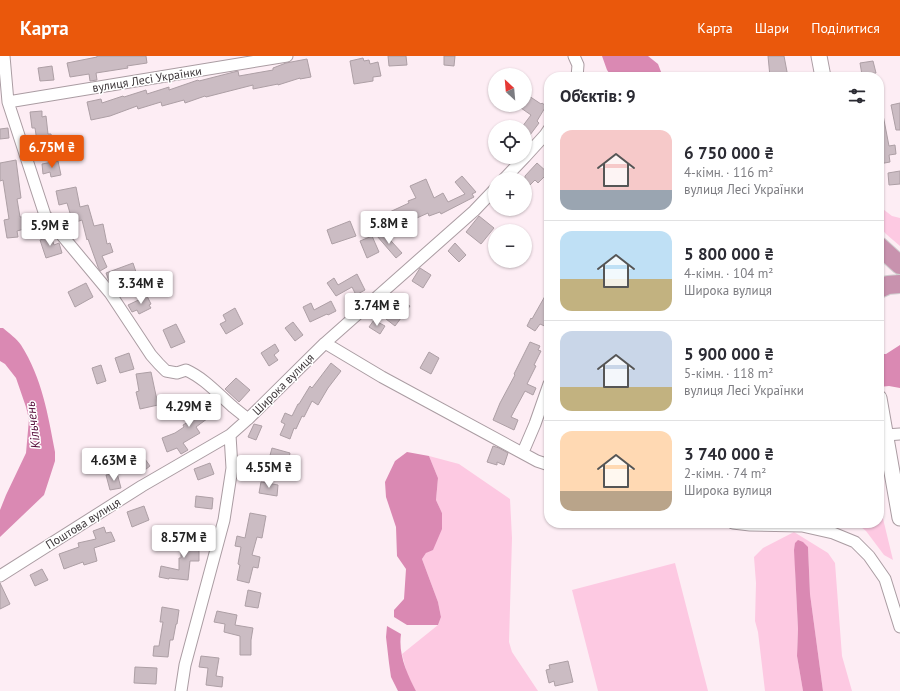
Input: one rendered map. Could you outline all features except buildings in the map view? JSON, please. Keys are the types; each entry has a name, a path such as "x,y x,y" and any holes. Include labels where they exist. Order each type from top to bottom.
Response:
{"highway":[{"path":"884,251 900,265"},
{"path":"884,287 900,284"}],"main road":[{"path":"820,56 822,72"},
{"path":"884,412 893,435 900,518"}],"street":[{"path":"4,56 8,102 45,215 110,293 151,355 166,371 177,373 186,370 194,374 248,419"},
{"name":"вулиця Лесі Українки","path":"8,102 287,56"},
{"path":"576,60 577,72"},
{"path":"532,149 544,136"},
{"path":"511,172 518,164"},
{"name":"Широка вулиця","path":"230,435 325,343 474,211 488,196"},
{"path":"325,343 382,377 523,452 537,461 544,463"},
{"path":"523,452 544,398"},
{"path":"181,691 186,665 224,520 232,468 230,435"},
{"name":"Поштова вулиця","path":"0,576 142,486 230,435"},
{"path":"811,528 832,533 855,542 869,556 885,579 900,627"}],"shaded area":[{"path":"884,210 892,216 900,218 900,246 884,232"},
{"path":"429,456 459,464 510,499 512,538 509,642 512,652 538,691 416,691 407,674 402,654 438,625 441,617 438,602 422,559 426,553 442,513 436,500 438,478"},
{"path":"884,523 893,560 884,555 862,528 884,528"},
{"path":"794,532 828,553 835,563 842,656 852,691 823,691 810,594 808,547 795,568 798,629 797,656 803,691 765,691 758,632 755,621 756,583 754,557 763,548"},
{"path":"675,563 708,691 598,691 572,590"}],"water":[{"path":"602,56 648,56 658,64 661,72 608,72"},
{"name":"Кільчень","path":"0,328 3,328 19,343 34,370 47,411 55,452 55,461 44,495 0,537 0,510 26,453 29,419 16,378 5,364 0,361"},
{"path":"900,345 900,388 884,386 884,354"},
{"path":"407,452 429,456 438,478 436,500 442,513 442,529 433,550 426,553 422,559 438,602 441,617 438,625 407,625 394,617 394,610 404,599 406,569 397,556 396,527 386,497 385,482 395,461"},
{"path":"798,540 803,542 808,547 810,594 823,691 803,691 797,656 798,629 794,550 795,543"},
{"path":"387,626 401,634 400,641 402,656 409,678 416,691 398,691 391,677 386,637"}]}
